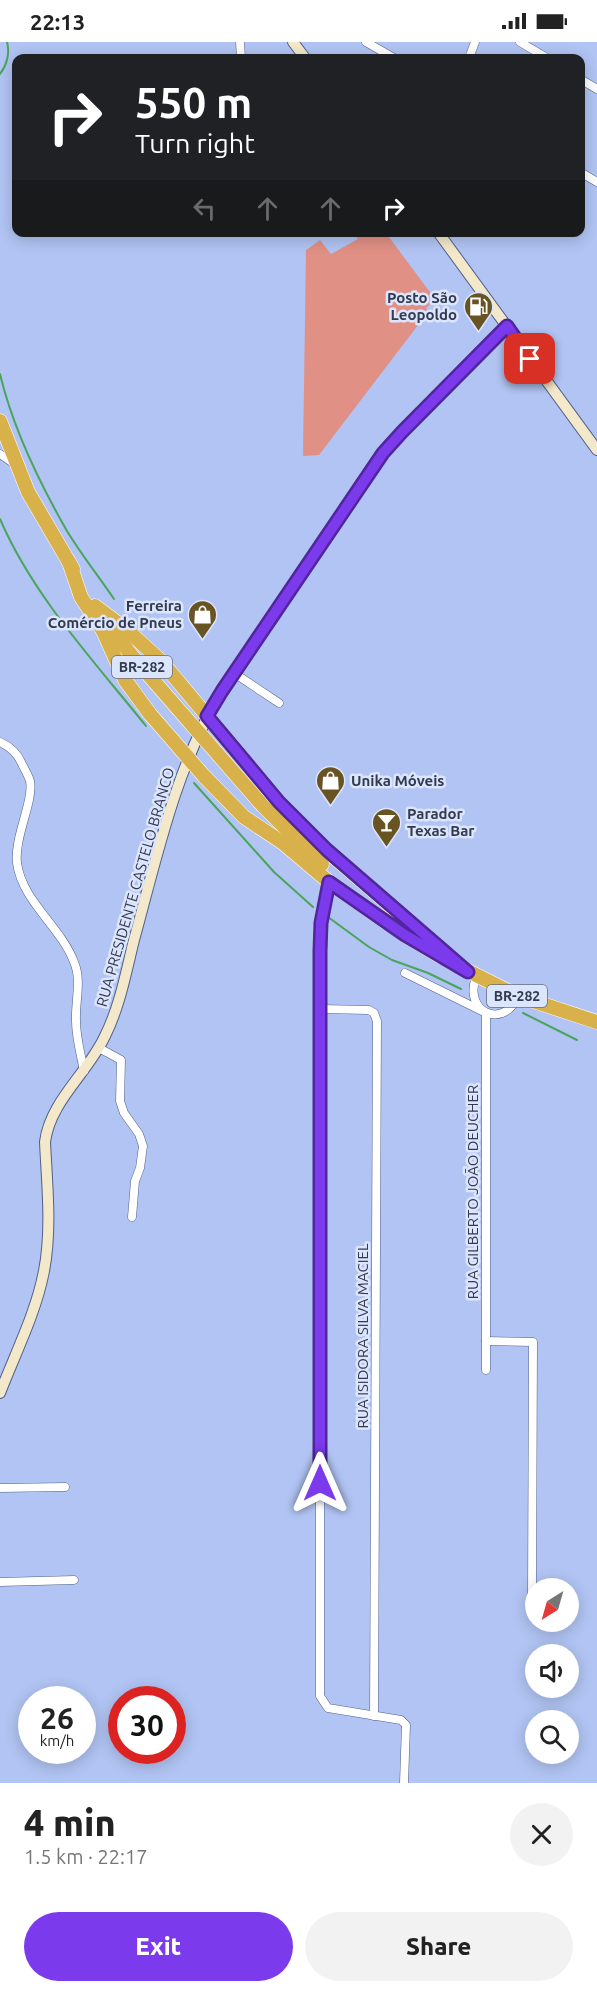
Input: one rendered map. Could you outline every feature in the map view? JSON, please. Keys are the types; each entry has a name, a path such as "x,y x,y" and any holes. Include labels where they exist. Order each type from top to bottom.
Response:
{"highway":[{"name":"BR-282","path":"0,421 16,465 43,519 95,606 132,656 251,793 290,833 386,922 472,975 518,996 597,1022"},
{"path":"69,562 81,597 104,631 125,680 150,714 190,757 203,775 244,817 283,843 329,882 386,922"},
{"path":"95,606 153,653 279,802 327,850 472,975"}],"street":[{"path":"366,42 387,54"},
{"path":"520,42 540,54"},
{"path":"442,237 597,450"},
{"name":"RUA PRESIDENTE CASTELO BRANCO","path":"0,1393 37,1299 44,1272 48,1227 45,1142 47,1130 56,1110 99,1048 114,1015 158,853 190,757 207,716 383,453 507,326"},
{"path":"0,454 16,465"},
{"path":"234,673 279,703"},
{"path":"0,742 11,748 18,756 29,780 29,793 19,833 17,862 28,890 75,963 78,981 76,1030 84,1071"},
{"path":"329,882 321,923 320,1009 320,1696 328,1708 401,1720 406,1725 408,1733 404,1783"},
{"path":"405,973 486,1013 500,1014 509,1009 518,996"},
{"path":"472,975 472,994 475,1002 486,1013"},
{"name":"RUA ISIDORA SILVA MACIEL","path":"320,1009 371,1011 376,1014 378,1021 374,1716"},
{"name":"RUA GILBERTO JOÃO DEUCHER","path":"486,1013 486,1370"},
{"path":"99,1048 121,1060 120,1101 124,1113 142,1141 143,1156 135,1181 132,1217"},
{"path":"486,1341 533,1342 532,1578"},
{"path":"0,1488 65,1487"},
{"path":"0,1582 74,1580"}],"shaded area":[{"path":"357,237 389,237 435,299 426,308 428,312 319,455 303,456 306,250 320,240 331,254 358,239"}],"waterway":[{"path":"0,74 7,59 7,42"},
{"path":"0,374 12,415 47,494 72,540 114,599"},
{"path":"0,519 29,575 47,601 146,726"},
{"path":"194,783 274,872 313,907"},
{"path":"328,917 369,947 392,960 428,973 461,989"},
{"path":"523,1013 577,1040"}],"place":[{"name":"Posto São Leopoldo","path":"478,332"},
{"name":"Ferreira Comércio de Pneus","path":"203,640"},
{"name":"Unika Móveis","path":"330,806"},
{"name":"Parador Texas Bar","path":"386,848"}],"route":[{"path":"320,1483 320,951 321,923 329,882 405,935 468,972 327,850 279,802 207,716 383,453 507,326 530,359"}]}
